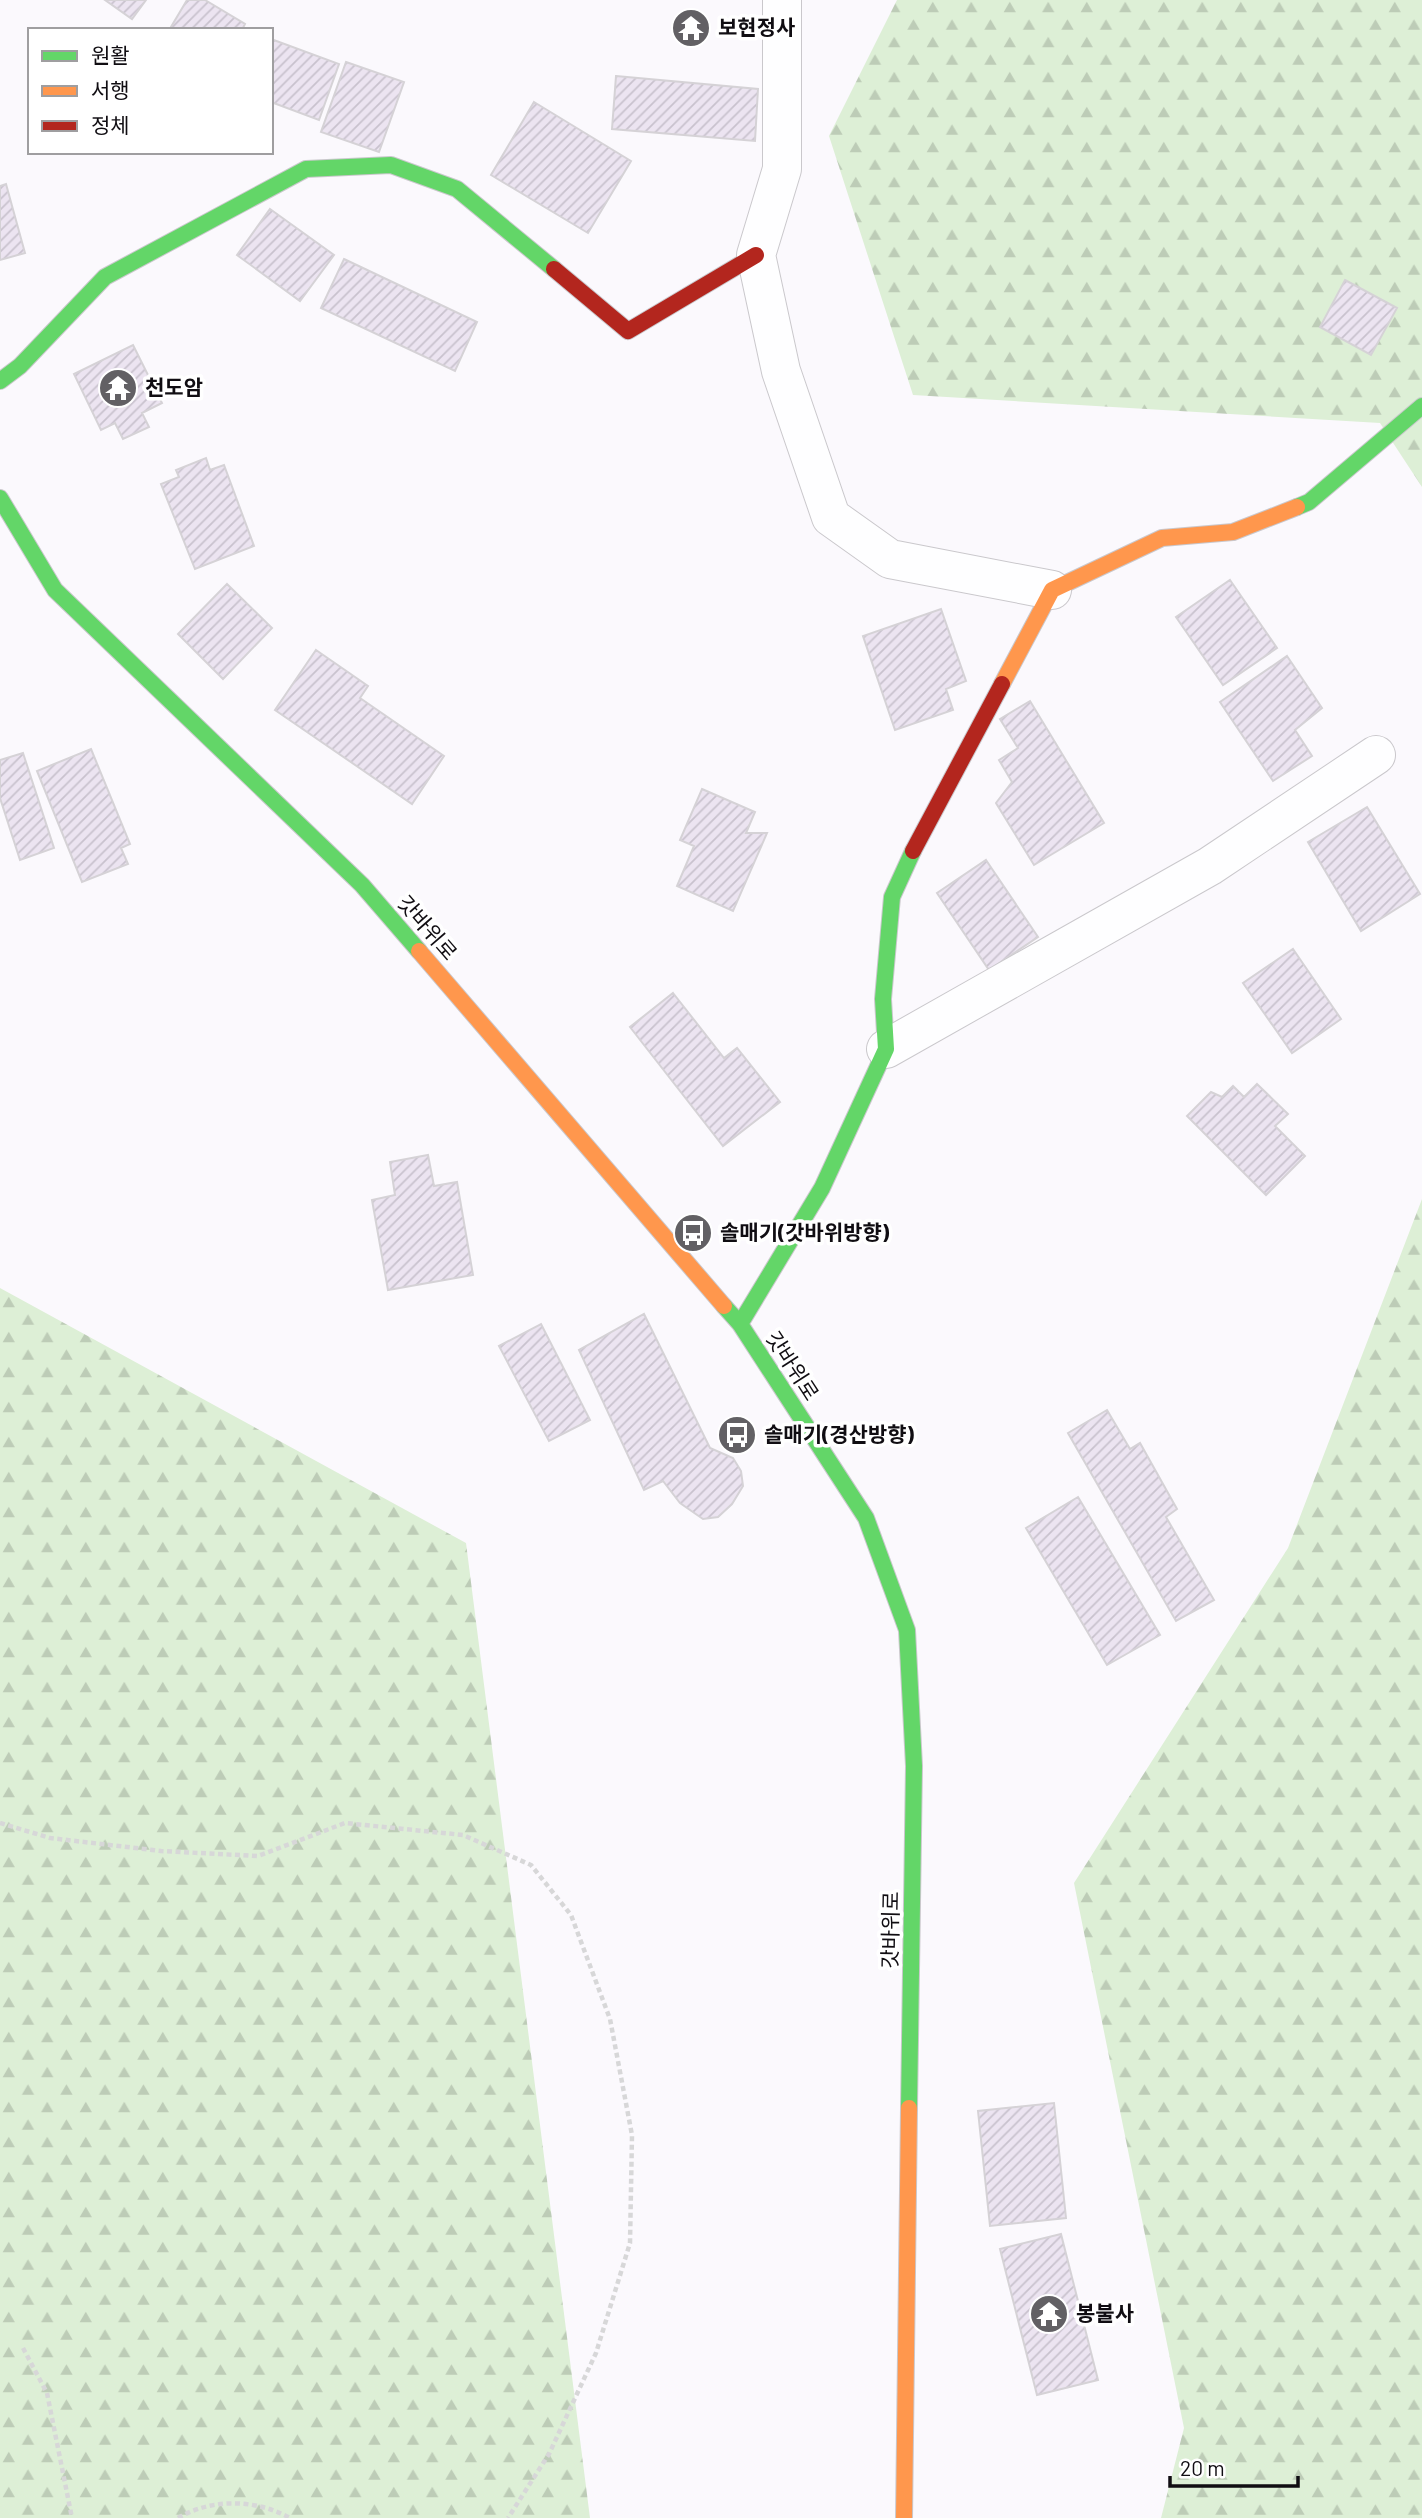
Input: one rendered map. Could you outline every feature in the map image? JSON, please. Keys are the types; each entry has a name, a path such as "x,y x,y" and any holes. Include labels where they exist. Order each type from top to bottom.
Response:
{"street":[{"path":"782,0 782,169 756,255 781,371 831,517 890,559 1052,590 1162,538 1233,532 1309,502 1422,406"},
{"path":"0,381 20,366 105,277 306,169 391,164 457,189 628,331 756,255"},
{"name":"갓바위로","path":"0,498 55,590 362,885 740,1324 866,1518 907,1630 914,1766 904,2518"},
{"path":"740,1324 822,1188 886,1049 883,999 892,897 920,835 1052,590"},
{"path":"886,1049 1210,866 1376,755"}],"path":[{"path":"0,1823 50,1838 161,1851 258,1856 345,1823 463,1835 531,1865 571,1915 610,2019 632,2135 630,2243 596,2353 550,2454 508,2518"},
{"path":"23,2348 47,2393 72,2518"},
{"path":"178,2518 228,2502 272,2508 290,2518"}],"green space":[{"path":"897,0 1422,0 1422,487 1380,423 913,395 829,136"},
{"path":"1422,1199 1422,2518 1161,2518 1184,2428 1074,1883 1288,1548"},
{"path":"0,1288 466,1543 590,2518 0,2518"}],"building":[{"path":"105,0 146,0 132,19"},
{"path":"187,0 205,0 245,24 243,28 171,27"},
{"path":"273,40 339,64 319,120 273,103"},
{"path":"346,62 404,82 379,152 321,132"},
{"path":"616,76 758,89 755,141 612,129"},
{"path":"534,102 631,161 588,233 491,175"},
{"path":"6,184 25,253 0,260 0,186"},
{"path":"270,209 334,255 300,301 237,255"},
{"path":"344,259 477,322 455,371 321,308"},
{"path":"1345,280 1397,308 1371,355 1320,327"},
{"name":"천도암","path":"133,345 162,403 142,413 149,427 123,439 115,423 101,430 74,374"},
{"path":"206,458 210,470 224,465 254,546 195,569 161,484 179,477 176,470"},
{"path":"1230,580 1277,648 1223,685 1176,617"},
{"path":"227,584 272,628 223,679 178,634"},
{"path":"941,609 966,681 946,689 953,710 895,730 863,636"},
{"path":"316,650 368,686 360,698 444,756 412,804 275,710"},
{"path":"1287,656 1322,708 1295,730 1312,756 1273,781 1220,702"},
{"path":"1030,701 1104,823 1034,865 996,803 1012,782 999,760 1018,748 1000,719"},
{"path":"91,749 130,844 121,848 128,864 82,882 37,771"},
{"path":"23,753 54,848 20,860 0,798 0,760"},
{"path":"702,789 755,812 746,833 767,833 733,911 677,886 694,846 680,840"},
{"path":"1367,807 1420,894 1361,931 1308,842"},
{"path":"986,860 1038,937 989,970 937,893"},
{"path":"1293,949 1341,1019 1292,1053 1243,983"},
{"path":"673,993 724,1058 737,1048 780,1102 723,1146 630,1027"},
{"path":"1257,1084 1288,1114 1275,1126 1305,1156 1266,1195 1187,1116 1211,1092 1222,1097 1233,1086 1244,1097"},
{"path":"428,1155 434,1186 457,1182 473,1275 388,1290 372,1200 395,1195 390,1162"},
{"path":"644,1314 710,1448 733,1458 741,1471 743,1486 732,1504 718,1517 703,1519 680,1503 663,1481 644,1490 579,1350"},
{"path":"541,1324 590,1420 549,1441 499,1346"},
{"path":"1107,1410 1130,1449 1140,1443 1177,1509 1166,1517 1214,1600 1176,1621 1068,1433"},
{"path":"1078,1497 1160,1635 1107,1665 1026,1528"},
{"path":"1054,2103 1066,2218 990,2226 978,2111"},
{"name":"봉불사","path":"1061,2234 1098,2380 1037,2395 1000,2249"}],"traffic: fast":[{"path":"0,381 20,366 105,277 306,169 391,165 457,189 554,269"},
{"path":"1297,507 1309,502 1422,406"},
{"path":"0,498 55,590 362,885 419,951"},
{"path":"740,1324 822,1188 886,1049 883,999 892,897 913,851"},
{"path":"724,1306 740,1324 866,1518 907,1630 914,1766 909,2108"}],"traffic: slow":[{"path":"1002,684 1052,590 1162,538 1233,532 1297,507"},
{"path":"419,951 724,1306"},
{"path":"904,2518 909,2108"}],"traffic: jam":[{"path":"554,269 628,331 756,255"},
{"path":"913,851 1002,684"}],"place":[{"name":"보현정사","path":"691,28"},
{"name":"천도암","path":"118,388"},
{"name":"솔매기(갓바위방향)","path":"693,1233"},
{"name":"솔매기(경산방향)","path":"737,1435"},
{"name":"봉불사","path":"1049,2314"}]}
